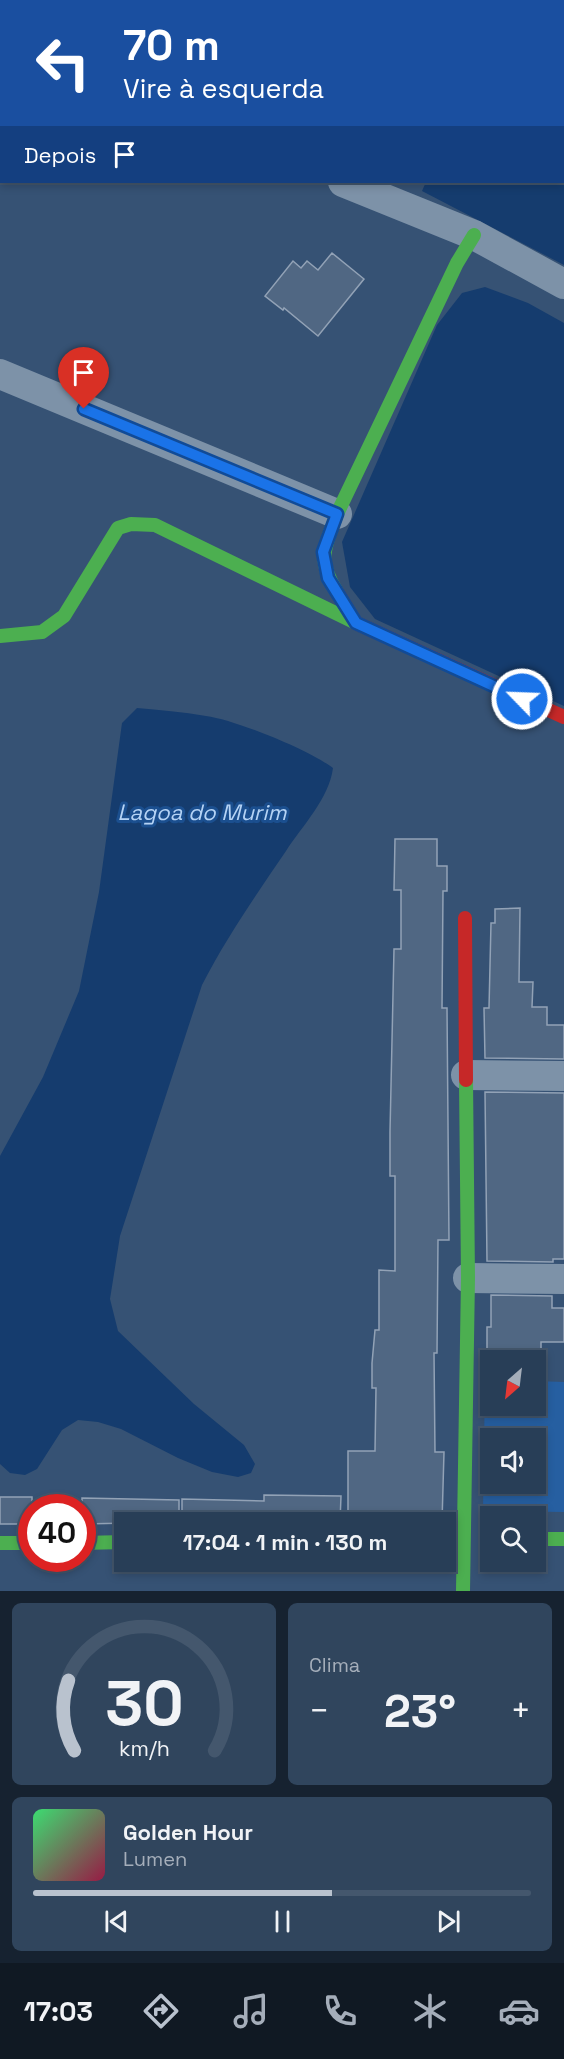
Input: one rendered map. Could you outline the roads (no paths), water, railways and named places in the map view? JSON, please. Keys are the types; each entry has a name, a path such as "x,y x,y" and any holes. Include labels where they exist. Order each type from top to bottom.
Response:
{"street":[{"path":"345,183 474,235 564,284"},
{"path":"356,623 328,578 323,552 337,514 457,263 474,235"},
{"path":"0,374 337,514"},
{"path":"0,636 42,632 64,616 118,528 131,524 155,525 356,623 564,717"},
{"path":"464,1591 469,1539 465,918"},
{"path":"466,1075 564,1076"},
{"path":"468,1278 564,1279"},
{"path":"456,1539 469,1539"},
{"path":"546,1539 564,1539"},
{"path":"96,1542 114,1542"},
{"path":"0,1543 18,1543"}],"water":[{"path":"426,183 564,183 564,265 422,191"},
{"path":"485,287 528,303 564,323 564,706 375,619 350,587 342,542 437,325 462,293"},
{"name":"Lagoa do Murim","path":"137,708 171,711 235,723 290,745 333,768 321,801 242,917 202,985 120,1236 110,1299 118,1331 194,1404 244,1445 255,1464 251,1473 238,1477 212,1472 178,1458 121,1429 98,1422 78,1420 62,1430 37,1469 25,1475 10,1473 0,1464 0,1156 43,1077 79,991 99,892 122,723"}]}
